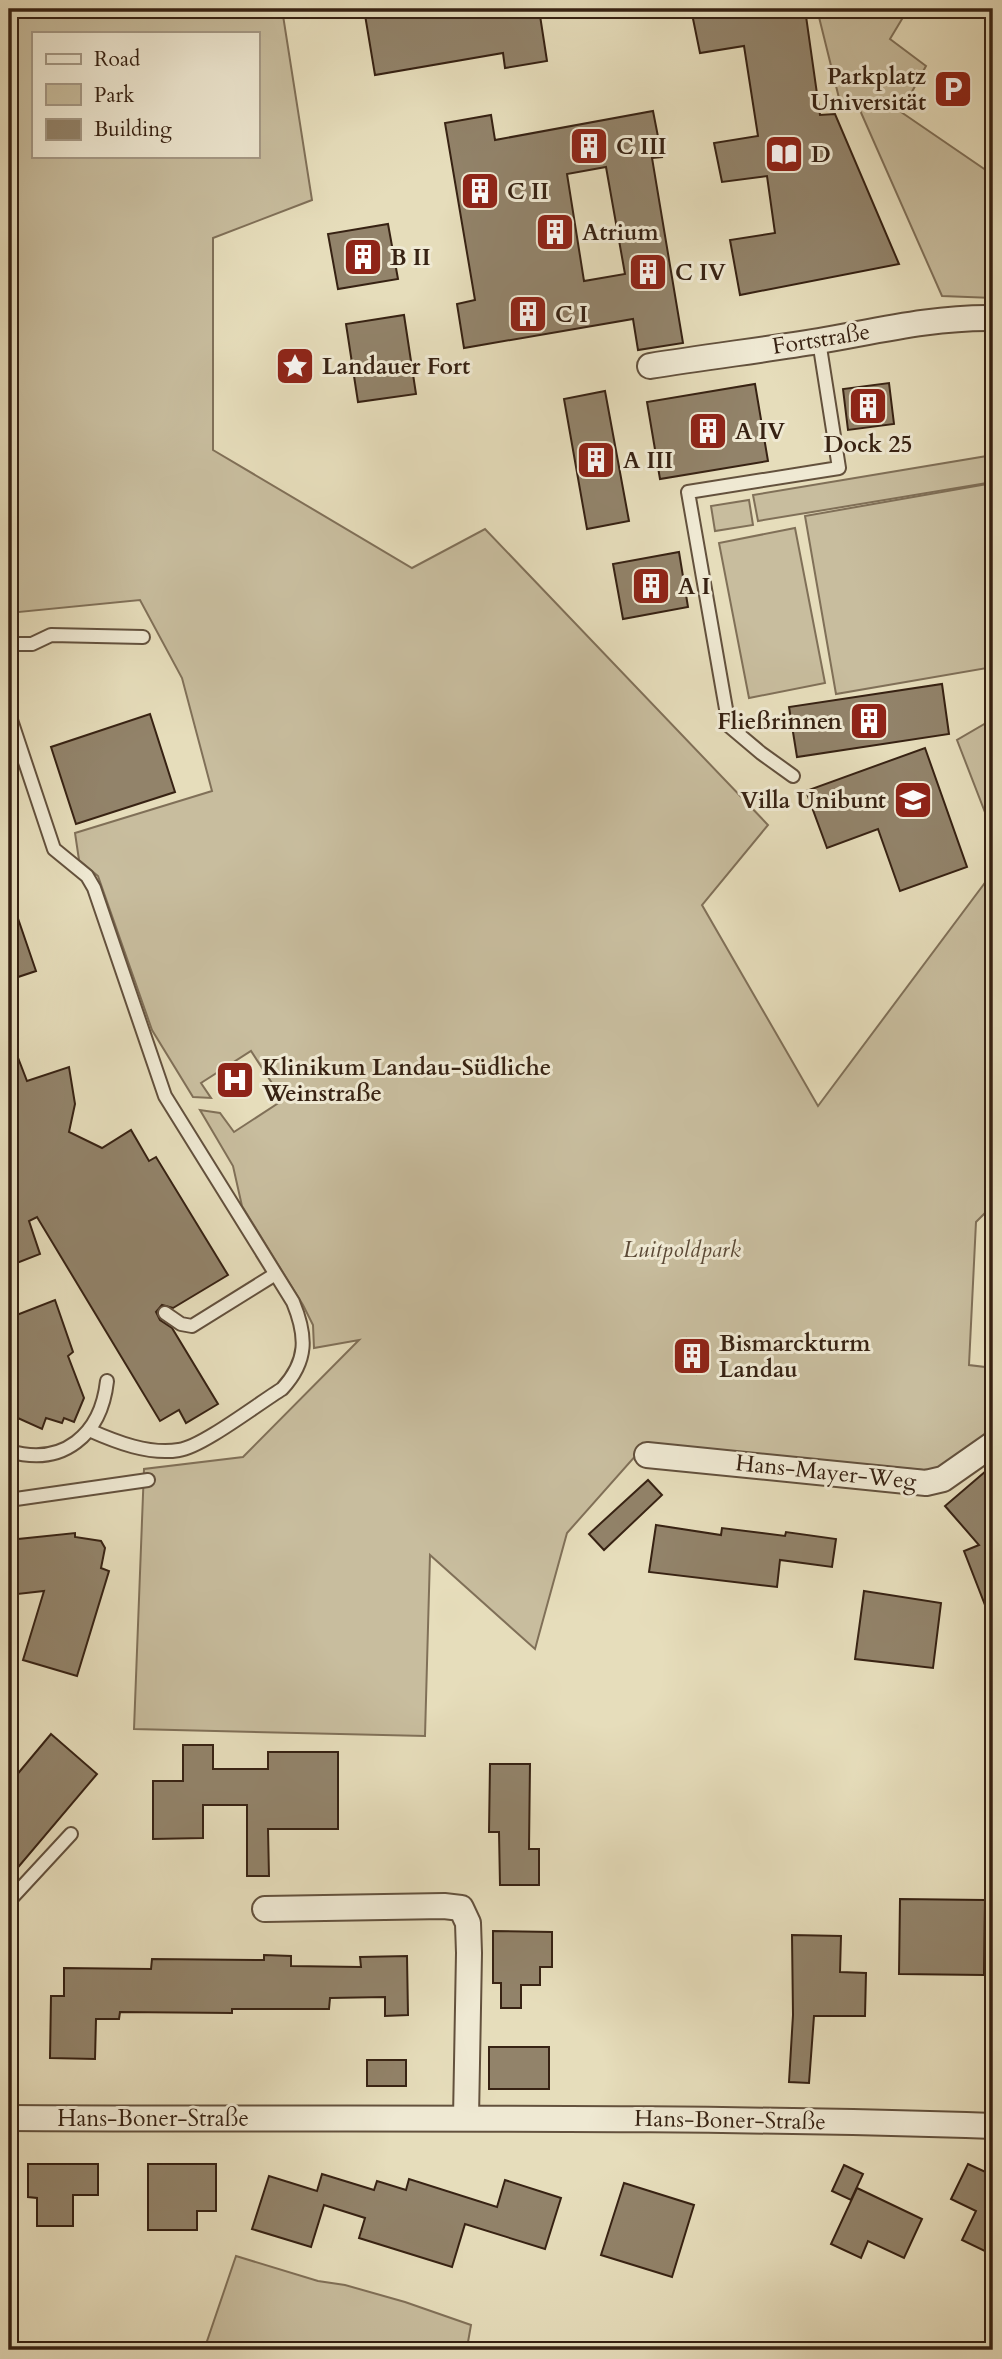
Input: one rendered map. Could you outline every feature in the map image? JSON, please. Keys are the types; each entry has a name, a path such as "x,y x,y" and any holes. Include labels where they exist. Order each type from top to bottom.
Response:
{"street":[{"name":"Fortstraße","path":"650,366 819,341 922,322 993,318"},
{"name":"Hans-Mayer-Weg","path":"647,1455 926,1483 943,1479 993,1444"},
{"path":"265,1909 461,1908 468,1923 469,1953 466,2118"},
{"name":"Hans-Boner-Straße","path":"9,2118 716,2119 993,2126"}],"lane":[{"path":"793,775 729,726 688,492 839,468 819,341"},
{"path":"9,644 32,644 51,635 143,637"},
{"path":"9,714 54,849 87,876 94,888 165,1096 293,1302 301,1322 304,1341 302,1356 293,1377 282,1389 193,1446 182,1450 152,1450 125,1444 89,1430"},
{"path":"165,1313 181,1324 192,1326 274,1275"},
{"path":"9,1451 20,1454 50,1454 72,1446 89,1430 101,1408 107,1381"},
{"path":"9,1500 148,1480"},
{"path":"9,1900 71,1834"}],"green space":[{"name":"Luitpoldpark","path":"9,9 282,9 312,200 213,238 213,450 412,568 485,529 768,825 702,905 818,1106 993,872 993,1205 976,1222 969,1365 993,1368 993,1433 946,1472 645,1445 567,1533 535,1649 430,1555 425,1736 134,1729 144,1469 243,1457 359,1340 314,1348 313,1325 242,1206 233,1166 200,1110 220,1113 234,1132 283,1100 251,1051 201,1083 211,1098 193,1097 152,1030 98,876 79,860 75,833 212,791 182,678 140,600 9,613"},
{"path":"817,9 908,9 890,39 926,66 901,112 993,175 993,298 942,296 859,108 839,98"},
{"path":"993,455 993,482 758,521 753,495"},
{"path":"993,483 993,667 836,694 805,516"},
{"path":"749,500 753,525 715,531 711,506"},
{"path":"795,528 825,683 749,698 719,543"},
{"path":"993,719 993,833 957,740"},
{"path":"236,2256 318,2281 345,2285 405,2302 471,2325 468,2342 514,2350 204,2350"}],"building":[{"path":"364,9 539,9 547,61 505,68 503,53 375,75"},
{"name":"D","path":"691,9 805,9 820,115 835,114 899,264 740,295 730,240 775,233 767,176 722,182 714,143 758,136 744,46 700,53"},
{"path":"653,111 662,157 652,158 683,343 638,350 633,319 464,348 457,304 475,300 445,123 491,115 495,140","holes":["606,167 625,274 584,281 567,174"]},
{"name":"B II","path":"388,224 398,279 338,289 328,234"},
{"path":"404,315 416,394 358,402 346,324"},
{"name":"Dock 25","path":"889,383 894,424 848,430 843,389"},
{"name":"A IV","path":"755,384 768,461 660,479 647,402"},
{"name":"A III","path":"605,391 629,521 587,529 564,399"},
{"name":"A I","path":"679,552 688,607 623,619 613,564"},
{"name":"Fließrinnen","path":"942,684 949,734 797,757 789,707"},
{"path":"150,714 175,792 76,824 51,747"},
{"path":"925,748 967,867 900,891 878,829 827,848 806,791"},
{"path":"9,901 12,901 36,971 9,980"},
{"path":"10,1037 27,1081 69,1067 75,1104 69,1132 102,1148 131,1130 149,1161 156,1157 228,1275 173,1308 162,1305 156,1312 160,1320 172,1328 218,1404 186,1423 179,1410 160,1421 37,1217 29,1221 40,1254 9,1266"},
{"path":"55,1300 73,1352 68,1356 84,1398 74,1422 64,1418 62,1423 46,1418 42,1429 9,1414 9,1318"},
{"name":"Bismarckturm Landau","path":"687,1338 710,1351 696,1374 674,1361"},
{"path":"993,1465 992,1623 964,1551 979,1545 945,1506"},
{"path":"648,1480 662,1495 604,1550 589,1534"},
{"path":"656,1525 721,1535 722,1528 785,1536 786,1532 836,1539 832,1567 780,1560 777,1587 649,1572"},
{"path":"75,1533 75,1537 101,1541 105,1548 101,1568 109,1571 77,1676 23,1660 44,1591 9,1595 9,1540"},
{"path":"864,1591 941,1603 933,1668 855,1659"},
{"path":"51,1734 97,1774 9,1878 9,1787 14,1785 15,1777"},
{"path":"183,1745 213,1745 213,1769 268,1769 268,1752 338,1752 338,1829 268,1829 269,1876 247,1876 247,1805 203,1805 203,1838 153,1839 153,1781 183,1781"},
{"path":"490,1764 530,1764 529,1849 539,1849 539,1885 500,1885 499,1832 489,1832"},
{"path":"900,1899 985,1900 984,1975 899,1974"},
{"path":"493,1931 552,1932 552,1967 540,1967 540,1985 521,1985 521,2008 501,2008 501,1983 493,1983"},
{"path":"792,1935 841,1936 840,1972 866,1973 865,2016 814,2016 809,2083 789,2082 793,2015"},
{"path":"264,1955 291,1956 291,1966 361,1967 360,1957 407,1956 408,2015 385,2016 385,1997 330,1998 329,2009 232,2009 232,2013 120,2012 119,2019 96,2019 95,2059 50,2058 51,1996 64,1996 64,1968 151,1969 152,1959 264,1960"},
{"path":"489,2047 549,2047 549,2089 489,2089"},
{"path":"367,2060 406,2060 406,2086 367,2086"},
{"path":"28,2164 98,2164 98,2195 73,2195 73,2226 37,2226 37,2198 28,2197"},
{"path":"148,2164 216,2164 216,2211 197,2211 197,2230 148,2230"},
{"path":"968,2164 992,2175 993,2173 993,2255 962,2240 976,2211 951,2199"},
{"path":"844,2165 863,2174 851,2200 832,2191"},
{"path":"322,2174 374,2190 377,2181 406,2190 409,2179 497,2207 505,2180 561,2198 545,2249 465,2224 452,2267 359,2238 365,2218 324,2205 311,2247 252,2229 269,2176 317,2191"},
{"path":"624,2183 694,2205 672,2277 601,2255"},
{"path":"857,2188 922,2219 904,2258 868,2241 861,2258 831,2244"}],"place":[{"name":"Parkplatz Universität","path":"953,89"},
{"name":"C III","path":"589,146"},
{"name":"D","path":"784,154"},
{"name":"C II","path":"480,191"},
{"name":"Atrium","path":"555,232"},
{"name":"B II","path":"363,257"},
{"name":"C IV","path":"648,272"},
{"name":"C I","path":"528,314"},
{"name":"Landauer Fort","path":"295,366"},
{"name":"Dock 25","path":"868,406"},
{"name":"A IV","path":"708,431"},
{"name":"A III","path":"596,460"},
{"name":"A I","path":"651,586"},
{"name":"Fließrinnen","path":"869,721"},
{"name":"Villa Unibunt","path":"913,800"},
{"name":"Klinikum Landau-Südliche Weinstraße","path":"235,1080"},
{"name":"Bismarckturm Landau","path":"692,1356"}]}
